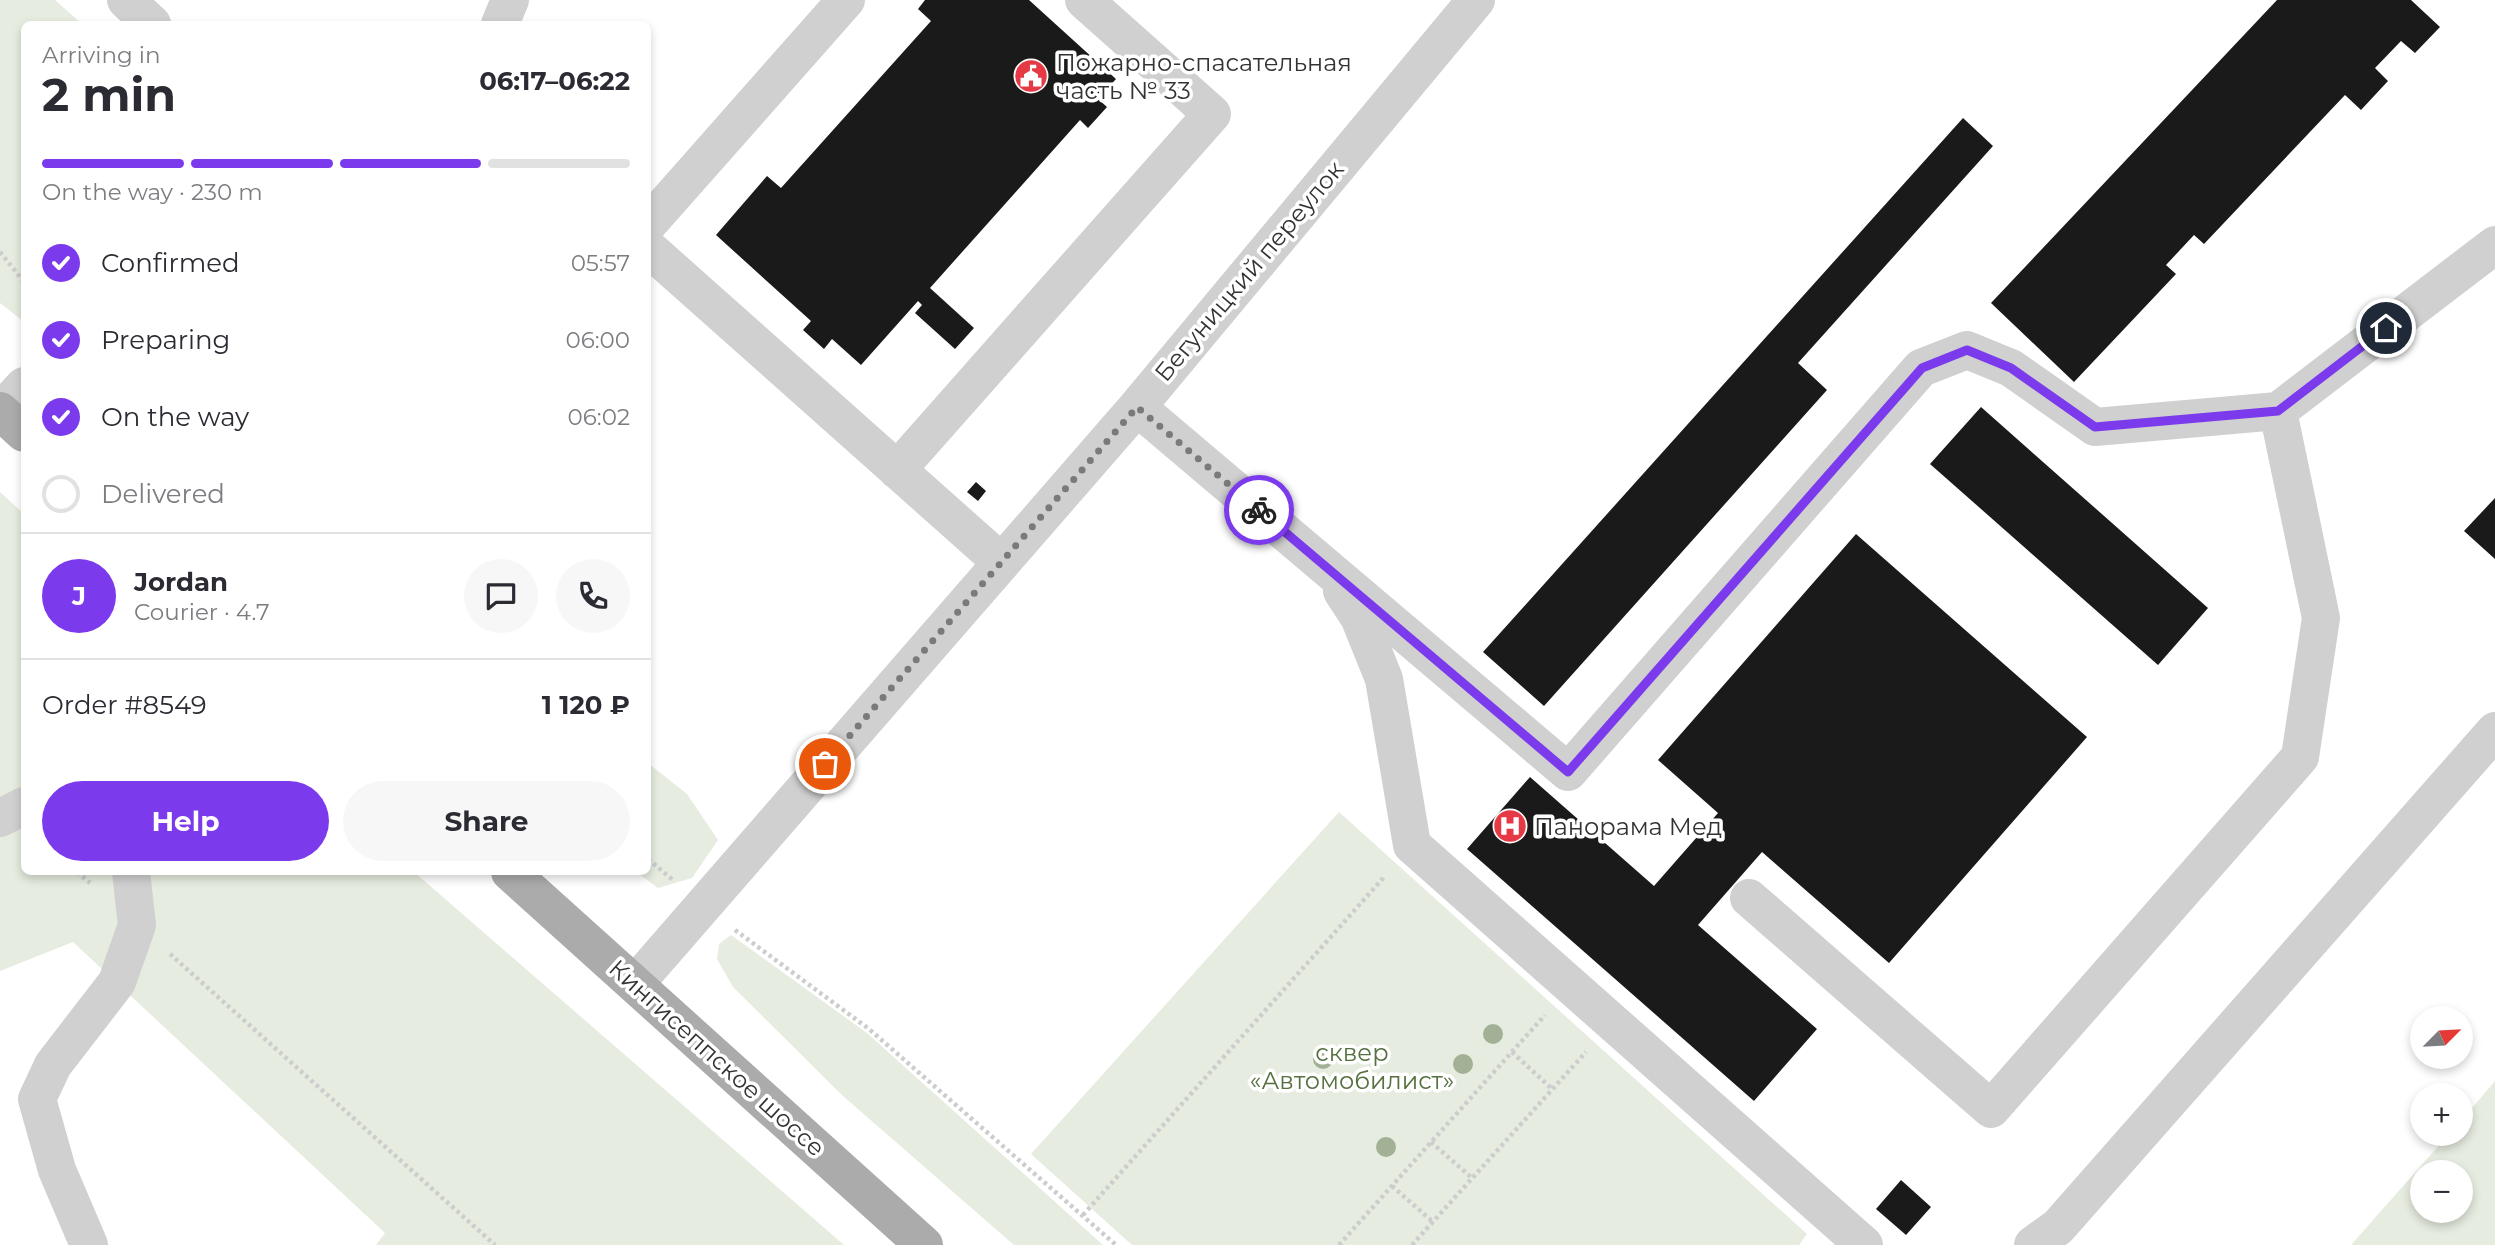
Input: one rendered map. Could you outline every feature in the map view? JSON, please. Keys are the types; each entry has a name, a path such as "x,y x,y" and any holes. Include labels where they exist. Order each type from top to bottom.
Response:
{"main road":[{"path":"0,412 21,430"},
{"name":"Кингисеппское шоссе","path":"513,875 924,1245"}],"street":[{"path":"126,0 149,21"},
{"path":"501,21 510,0"},
{"path":"651,221 846,0"},
{"path":"897,470 1212,114 1084,0"},
{"name":"Бегуницкий переулок","path":"635,984 1137,407 1476,0"},
{"path":"1137,407 1568,772 1922,368 1967,350 2011,368 2095,427 2278,411 2495,245"},
{"path":"651,251 1001,562"},
{"path":"0,412 21,389"},
{"path":"1749,898 1991,1109 2300,757 2321,618 2278,411"},
{"path":"1328,568 1359,617 1384,679 1412,845 1864,1245"},
{"path":"2034,1245 2059,1227 2495,731"},
{"path":"0,818 21,808"},
{"path":"89,1245 57,1170 37,1099 53,1065 117,982 138,925 131,875"}],"path":[{"path":"0,252 21,278"},
{"path":"1083,1215 1412,845"},
{"path":"651,862 677,884"},
{"path":"81,875 495,1245"},
{"path":"728,925 869,1029 1116,1245"},
{"path":"1340,1244 1572,986"},
{"path":"1412,1245 1612,1022"},
{"path":"1512,1052 1552,1089"},
{"path":"1431,1142 1472,1178"},
{"path":"1392,1186 1433,1222"}],"green space":[{"path":"0,0 55,0 79,21 21,21 21,319 0,303"},
{"path":"0,492 21,511 21,875 417,875 844,1245 376,1245 385,1233 73,942 0,971"},
{"path":"651,765 687,794 718,840 692,878 658,888 640,875 651,875"},
{"name":"сквер «Автомобилист»","path":"1339,812 1807,1234 1799,1245 1132,1245 1031,1154"},
{"path":"731,935 867,1033 1103,1245 1014,1245 843,1096 733,987 717,959 719,944"},
{"path":"2495,1081 2495,1245 2351,1245 2410,1178 2410,1223 2473,1223 2473,1160 2426,1160 2438,1146 2473,1146 2473,1107"}],"building":[{"path":"925,0 1029,0 1116,79 1098,99 1107,107 1088,128 1080,120 930,288 974,328 955,349 915,313 922,305 918,301 861,365 832,339 824,349 803,330 811,321 716,235 767,176 781,188 931,21 918,9"},
{"path":"2277,0 2411,0 2440,27 2415,53 2401,41 2375,68 2388,81 2361,110 2345,95 2204,244 2194,235 2166,265 2176,274 2074,382 1991,303"},
{"path":"1963,118 1993,146 1798,363 1827,390 1544,706 1483,652"},
{"path":"1981,407 2208,608 2158,665 1930,464"},
{"path":"976,482 986,491 978,501 967,492"},
{"path":"2495,498 2495,559 2464,531"},
{"path":"1856,534 2087,737 1889,963 1762,852 1698,925 1817,1029 1754,1101 1467,849 1530,777 1654,886 1718,813 1658,760"},
{"path":"1901,1180 1931,1207 1906,1235 1876,1209"}],"way so far":[{"path":"825,764 1137,407 1259,510"}],"place":[{"name":"Пожарно-спасательная часть № 33","path":"1031,76"},
{"name":"Панорама Мед","path":"1510,826"}],"route":[{"path":"1259,510 1568,772 1922,368 1967,350 2011,368 2095,427 2278,411 2386,328"}]}
